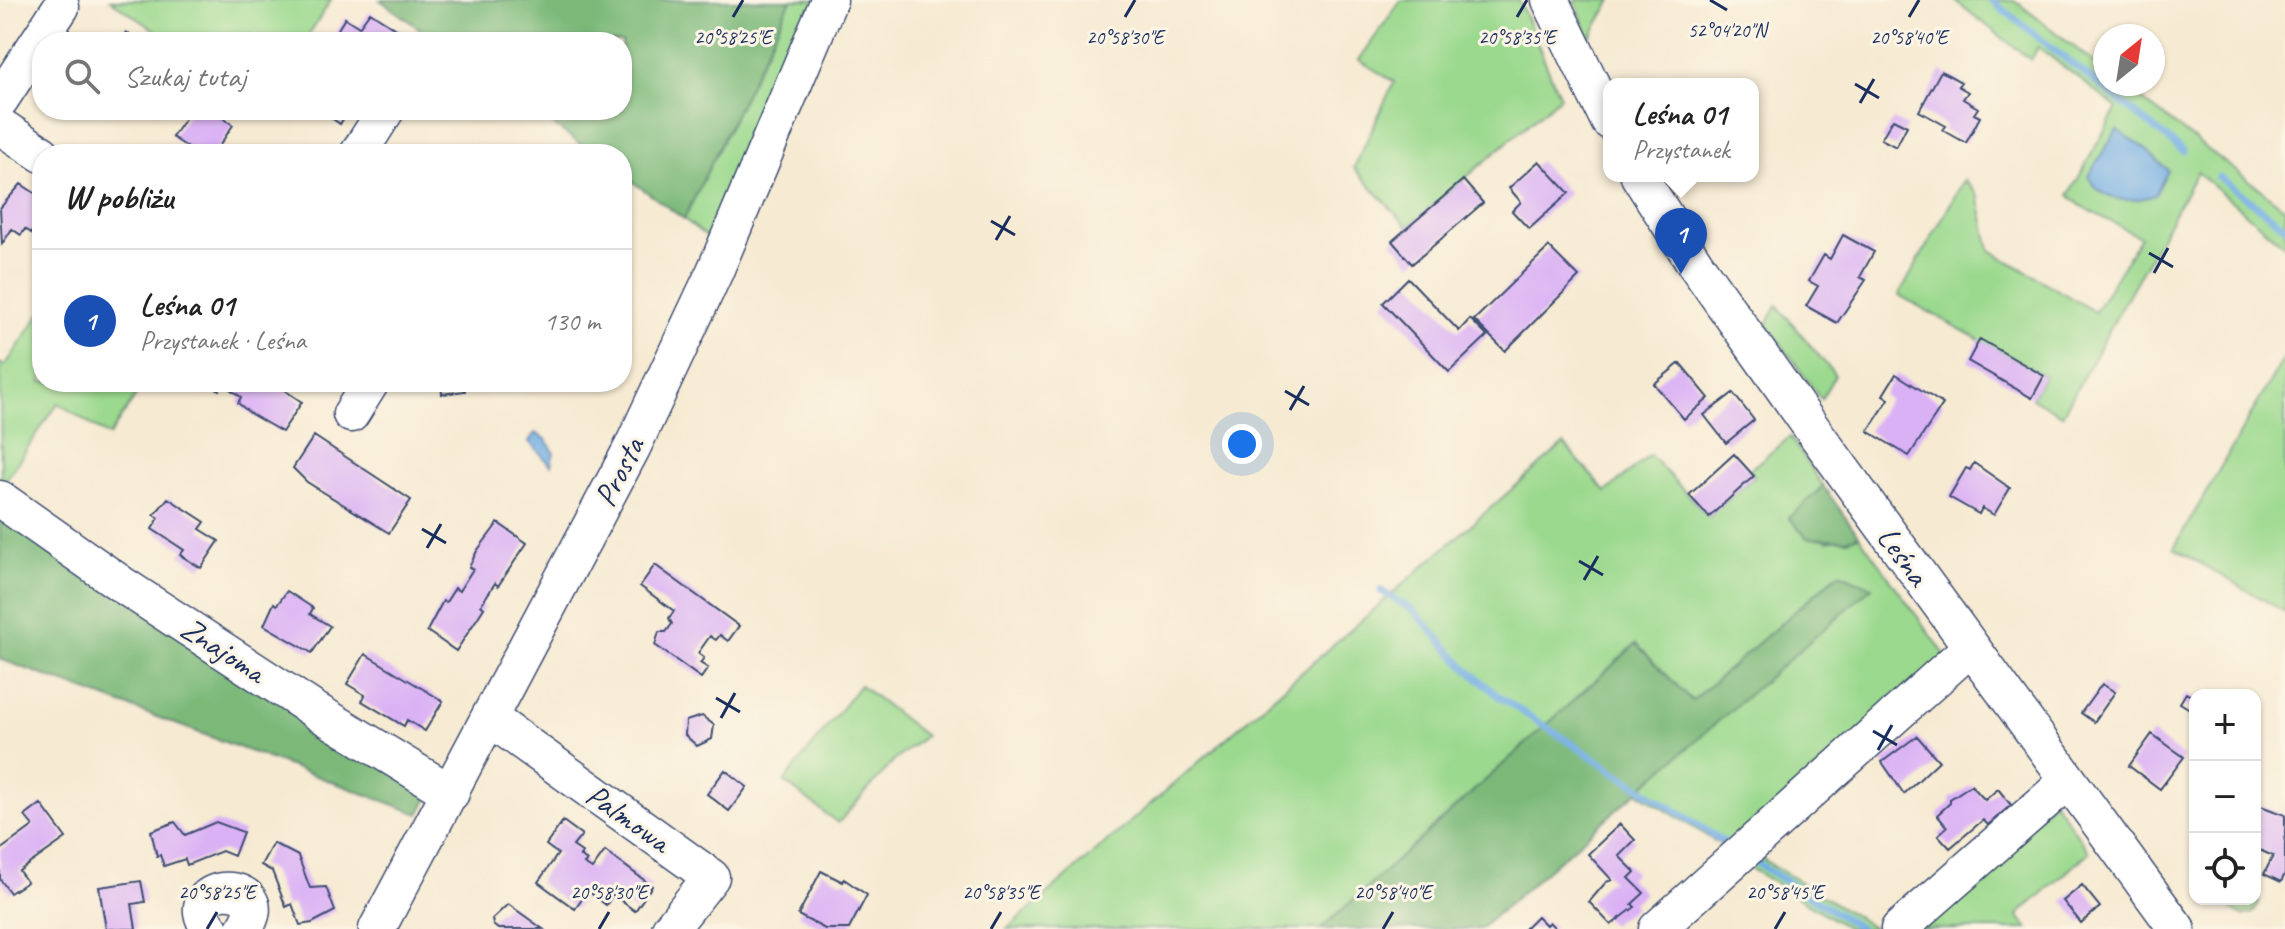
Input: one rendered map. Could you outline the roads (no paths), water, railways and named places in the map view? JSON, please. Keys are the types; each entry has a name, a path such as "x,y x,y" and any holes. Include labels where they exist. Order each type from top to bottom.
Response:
{"street":[{"name":"Prosta","path":"377,929 491,719 532,630 632,448 715,271 829,0"},
{"path":"1550,0 1603,109"},
{"path":"45,32 61,7"},
{"path":"0,100 32,51"},
{"path":"364,144 380,120"},
{"path":"0,126 32,147"},
{"name":"Leśna","path":"1643,182 1696,265 1970,648 2177,929"},
{"path":"351,414 365,392"},
{"name":"Znajoma","path":"0,499 147,601 451,793"},
{"path":"1657,929 1970,648"},
{"name":"Palmowa","path":"491,719 711,877 670,929"},
{"path":"1899,929 2068,781"},
{"path":"210,929 203,917 203,906 208,897 226,889 237,890 250,905 251,914 244,929"}],"water":[{"path":"2117,130 2144,148 2168,170 2155,195 2136,200 2117,199 2101,192 2088,176"},
{"path":"535,433 545,438 554,452 551,465 529,442"}],"waterway":[{"path":"1991,0 2183,151"},
{"path":"2219,177 2285,227"},
{"path":"1381,591 1414,611 1464,666 1498,696 1724,842"},
{"path":"1754,861 1861,929"}],"place":[{"name":"Leśna 01","path":"1681,274"}]}
